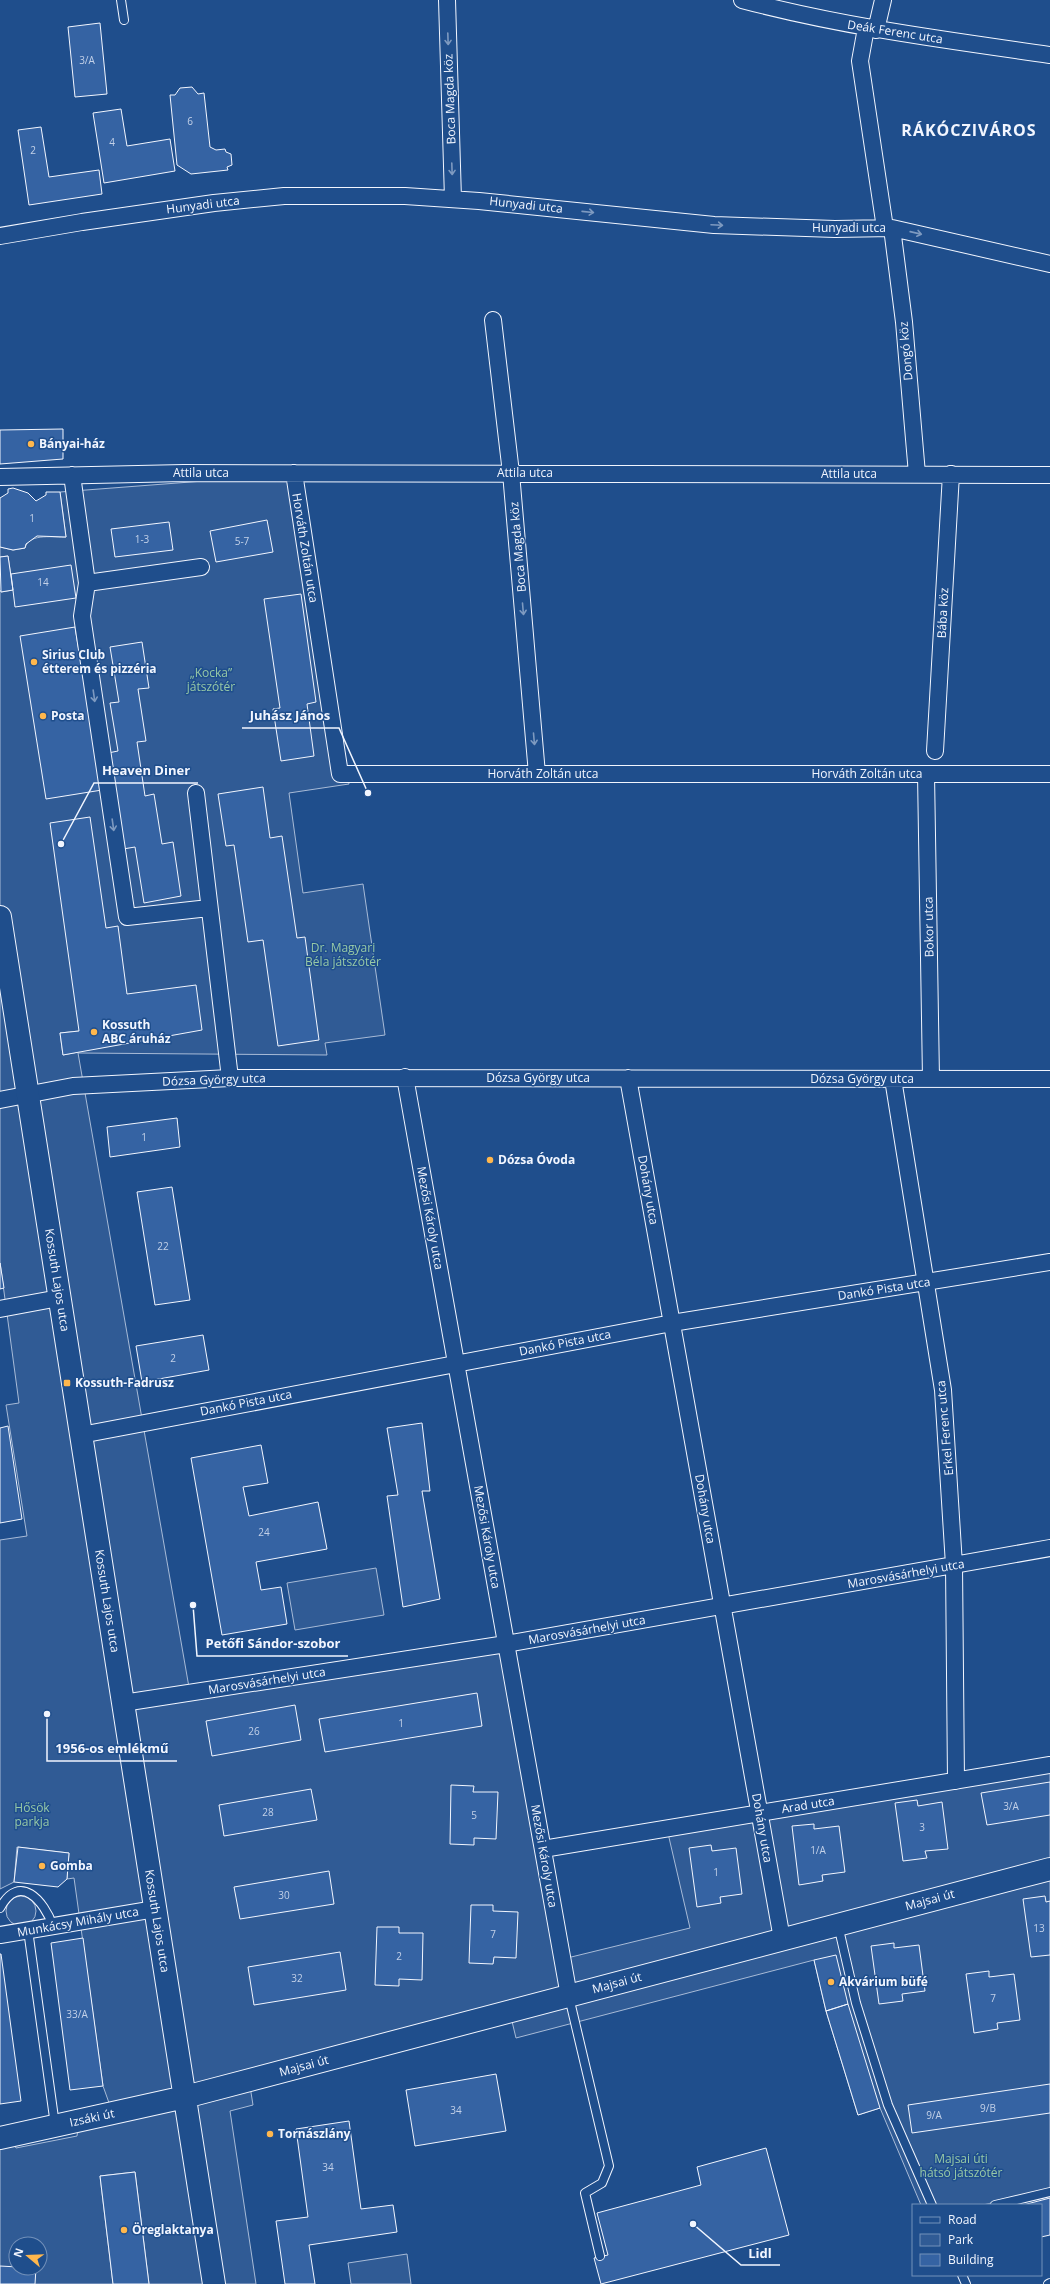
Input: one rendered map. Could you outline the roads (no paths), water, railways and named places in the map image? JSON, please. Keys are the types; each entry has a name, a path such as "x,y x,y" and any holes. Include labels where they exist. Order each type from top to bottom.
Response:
{"street":[{"name":"Boca Magda köz","path":"447,0 452,199"},
{"name":"Deák Ferenc utca","path":"742,0 806,17 871,29 1050,54"},
{"name":"Dongó köz","path":"883,0 860,62 904,322 917,474"},
{"name":"Hunyadi utca","path":"0,236 167,210 284,196 363,195 479,201 714,225 836,229 888,228 1050,264"},
{"name":"Boca Magda köz","path":"493,320 511,473 537,774"},
{"name":"Attila utca","path":"0,477 294,473 1050,475"},
{"name":"Horváth Zoltán utca","path":"294,473 340,774 1050,774"},
{"name":"Bába köz","path":"935,751 951,474"},
{"path":"72,475 87,583 82,616 127,917 210,908"},
{"path":"87,583 201,567"},
{"name":"Bokor utca","path":"926,774 931,1079"},
{"path":"196,793 230,1078"},
{"name":"Kossuth Lajos utca","path":"0,917 214,2284"},
{"name":"Dózsa György utca","path":"0,1100 27,1093 74,1086 230,1078 1050,1079"},
{"name":"Mezősi Károly utca","path":"405,1078 569,1996"},
{"name":"Dohány utca","path":"628,1078 782,1939"},
{"name":"Erkel Ferenc utca","path":"893,1079 943,1390 954,1565 956,1781"},
{"name":"Dankó Pista utca","path":"81,1434 672,1323 1050,1262"},
{"path":"0,1309 59,1298"},
{"name":"Marosvásárhelyi utca","path":"123,1703 506,1644 1050,1548"},
{"name":"Arad utca","path":"543,1849 1050,1765"},
{"name":"Majsai út","path":"185,2097 1050,1869"},
{"name":"Munkácsy Mihály utca","path":"0,1935 155,1909"},
{"name":"Izsáki út","path":"0,2138 185,2097"}],"lane":[{"path":"121,0 124,20"},
{"path":"0,1908 9,1896 16,1892 30,1893 40,1902 53,1926"},
{"path":"838,1925 856,2003 888,2105 932,2204"},
{"path":"28,1930 56,2126"},
{"path":"569,1996 609,2166 602,2183 585,2193 600,2256"},
{"path":"999,2204 1050,2192"}],"place":[{"name":"Bányai-ház","path":"31,444"},
{"name":"Sirius Club étterem és pizzéria","path":"34,662"},
{"name":"Posta","path":"43,716"},
{"name":"Juhász János","path":"368,793"},
{"name":"Heaven Diner","path":"61,844"},
{"name":"Kossuth ABC áruház","path":"94,1032"},
{"name":"Dózsa Óvoda","path":"490,1160"},
{"name":"Kossuth-Fadrusz","path":"67,1383"},
{"name":"Petőfi Sándor-szobor","path":"193,1605"},
{"name":"1956-os emlékmű","path":"47,1714"},
{"name":"Gomba","path":"42,1866"},
{"name":"Akvárium büfé","path":"831,1982"},
{"name":"Tornászlány","path":"270,2134"},
{"name":"Lidl","path":"693,2224"},
{"name":"Öreglaktanya","path":"124,2230"}],"district":[{"name":"RÁKÓCZIVÁROS","path":"969,130"}],"park label":[{"name":"„Kocka” játszótér","path":"211,680"},
{"name":"Dr. Magyari Béla játszótér","path":"343,955"},
{"name":"Hősök parkja","path":"32,1815"},
{"name":"Majsai úti hátsó játszótér","path":"961,2166"}]}
